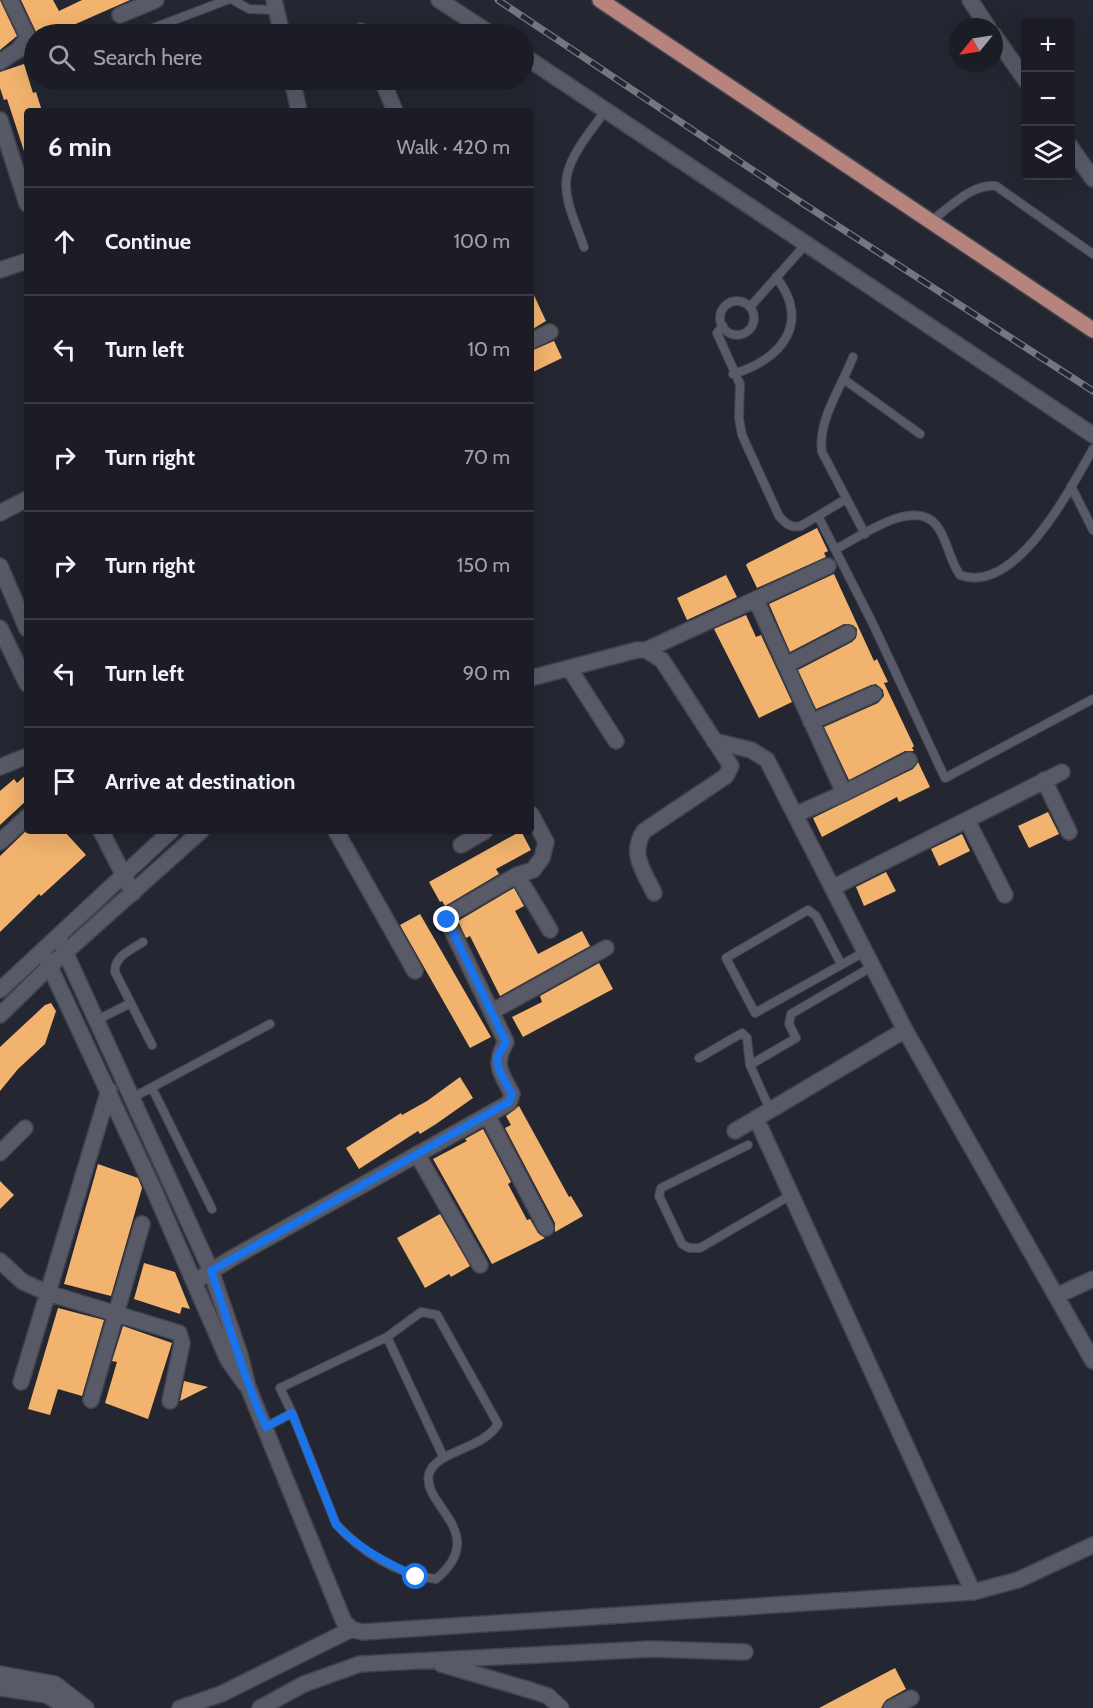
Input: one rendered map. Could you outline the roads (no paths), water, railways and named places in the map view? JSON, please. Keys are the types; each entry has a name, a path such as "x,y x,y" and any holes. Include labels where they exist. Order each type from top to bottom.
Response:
{"main road":[{"path":"600,0 1092,328"}],"street":[{"path":"10,0 24,29"},
{"path":"120,15 156,0"},
{"path":"439,0 476,24"},
{"path":"970,0 982,18"},
{"path":"275,5 280,24"},
{"path":"0,62 18,50 24,42"},
{"path":"1003,48 1021,74"},
{"path":"534,63 1093,435"},
{"path":"294,90 298,108"},
{"path":"386,90 394,108"},
{"path":"0,120 24,195"},
{"path":"1075,152 1093,179"},
{"path":"0,270 24,262"},
{"path":"534,340 550,332"},
{"path":"0,513 24,501"},
{"path":"0,566 24,622"},
{"path":"534,677 646,650 828,566"},
{"path":"756,600 844,793"},
{"path":"0,628 6,655 24,678"},
{"path":"786,665 848,633"},
{"path":"646,650 662,660 731,765 726,776 644,831 637,843 638,857 654,893"},
{"path":"569,668 616,741"},
{"path":"811,722 874,694"},
{"path":"714,741 751,750 767,760 797,814 905,1030 1093,1360"},
{"path":"0,767 24,757"},
{"path":"797,814 909,760"},
{"path":"834,887 1062,772"},
{"path":"1044,780 1069,832"},
{"path":"967,819 1005,895"},
{"path":"0,842 24,820"},
{"path":"195,1281 509,1102 512,1094 499,1070 497,1058 506,1042 493,1011 451,933 447,920 450,914 517,875 532,870 542,858 546,842 534,820"},
{"path":"103,834 133,893"},
{"path":"0,990 125,877 168,834"},
{"path":"0,1016 49,967 198,834"},
{"path":"338,834 415,971"},
{"path":"461,845 480,834"},
{"path":"517,875 550,930"},
{"path":"58,938 211,1271 240,1355 248,1387 344,1622 352,1629 362,1632 973,1592 1018,1580 1093,1545"},
{"path":"493,1011 606,948"},
{"path":"43,952 195,1281 228,1360 248,1387"},
{"path":"735,1131 905,1030"},
{"path":"21,1382 108,1094 118,1068"},
{"path":"763,1114 791,1195 973,1592"},
{"path":"487,1115 546,1228"},
{"path":"0,1153 25,1128"},
{"path":"417,1154 480,1265"},
{"path":"91,1400 142,1224"},
{"path":"1,1264 23,1282 48,1293 118,1312 178,1333 182,1338 170,1401"},
{"path":"1056,1296 1093,1279"},
{"path":"180,1708 221,1694 352,1629"},
{"path":"260,1708 304,1684 360,1664 651,1649 745,1652"},
{"path":"431,1660 548,1696 561,1708"},
{"path":"0,1674 40,1679 55,1684 86,1708"},
{"path":"0,1688 47,1695 67,1708"},
{"path":"891,1708 911,1698"}],"lane":[{"path":"164,24 227,0"},
{"path":"233,0 249,9 275,5"},
{"path":"584,247 567,195 567,176 577,153 605,111"},
{"path":"931,221 974,190 986,185 996,186 1093,254"},
{"path":"750,306 806,244"},
{"path":"734,374 759,365 777,351 786,340 793,315 786,293 776,278"},
{"path":"738,301 750,306 754,320 750,330 734,335 723,326 721,313 727,304 738,301"},
{"path":"723,326 717,333 740,384 739,418 742,435 779,516 786,524 793,527 818,516 846,499"},
{"path":"853,357 824,423 820,442 822,452 865,534"},
{"path":"844,380 920,434"},
{"path":"837,549 906,514 922,515 937,525 952,565 960,575 979,578 1015,562 1055,514 1093,448"},
{"path":"1071,486 1093,530"},
{"path":"818,516 837,549 945,778 1093,699"},
{"path":"842,964 816,916 808,910 726,958 755,1013 866,951"},
{"path":"143,942 118,959 115,966 152,1045"},
{"path":"750,1065 796,1038 789,1024 790,1014 873,966"},
{"path":"97,1020 131,1003"},
{"path":"132,1098 270,1024"},
{"path":"699,1058 742,1033 747,1038 750,1065 763,1114"},
{"path":"152,1088 212,1209"},
{"path":"748,1145 661,1188 659,1196 682,1244 689,1248 700,1248 791,1195"},
{"path":"422,1312 437,1315 498,1424 493,1434 481,1443 444,1458 430,1471 428,1482 457,1533 455,1555 447,1569 436,1579 416,1577 372,1554 349,1539 336,1524 280,1388 387,1337 422,1312"},
{"path":"387,1337 444,1458"},
{"path":"266,1427 292,1413"}],"railway":[{"path":"498,0 534,24"},
{"path":"534,24 799,201 1093,391"}]}
